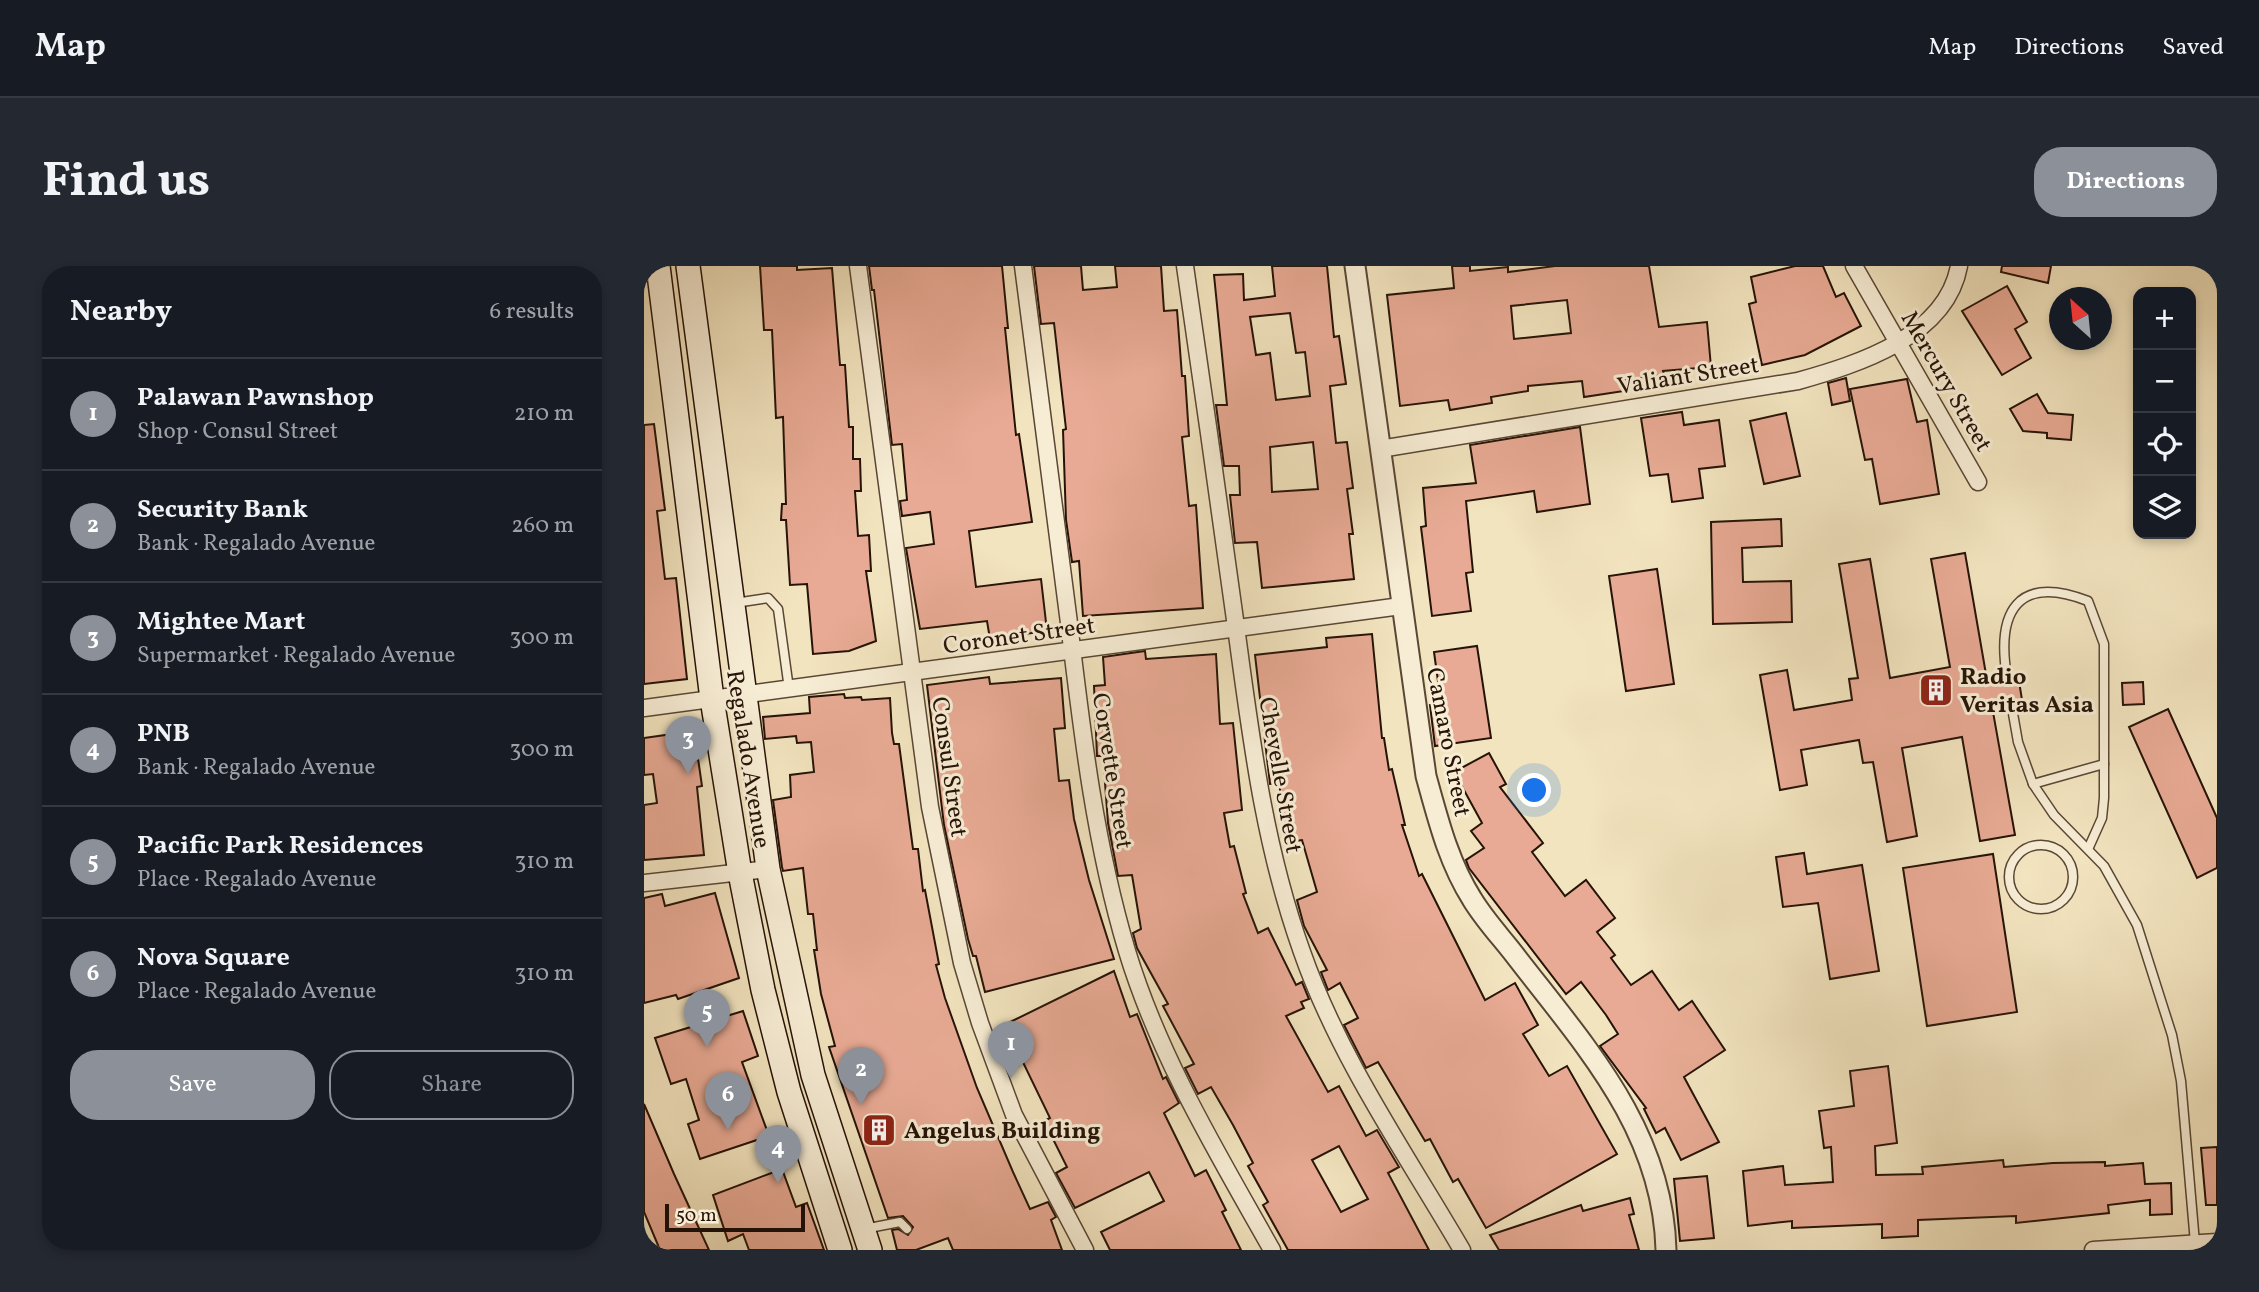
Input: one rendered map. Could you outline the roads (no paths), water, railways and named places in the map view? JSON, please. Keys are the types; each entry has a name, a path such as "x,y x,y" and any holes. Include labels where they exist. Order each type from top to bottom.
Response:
{"main road":[{"name":"Regalado Avenue","path":"658,266 712,699 740,873 764,990 789,1092 840,1250"},
{"name":"Regalado Avenue","path":"688,266 768,869 813,1075 866,1240"}],"street":[{"name":"Consul Street","path":"858,266 915,672 930,807 944,883 979,1023 1014,1115 1085,1250"},
{"name":"Corvette Street","path":"1023,266 1099,840 1127,951 1150,1015 1179,1079 1272,1250"},
{"name":"Chevelle Street","path":"1185,266 1257,784 1275,872 1303,955 1358,1072 1462,1250"},
{"name":"Camaro Street","path":"1359,266 1380,449 1426,776 1445,845 1474,902 1591,1055 1639,1132 1658,1181 1666,1250"},
{"name":"Mercury Street","path":"1854,266 1979,482"},
{"name":"Valiant Street","path":"1380,449 1798,381 1855,362 1898,342 1921,327 1942,305 1956,282 1959,266"},
{"name":"Coronet Street","path":"644,708 1401,606"},
{"path":"644,883 768,869"},
{"path":"2093,1250 2217,1242"}],"lane":[{"path":"2007,677 2002,639 2004,624 2013,608 2043,592 2062,592 2088,601 2104,644 2102,818 2089,847"},
{"path":"731,603 768,598 778,609 789,689"},
{"path":"2012,708 2018,742 2033,784 2054,816 2089,847 2128,904 2172,1035 2181,1081 2195,1243"},
{"path":"2033,784 2104,764"},
{"path":"2037,846 2057,850 2068,860 2073,876 2067,896 2050,908 2029,907 2020,902 2013,894 2009,874 2018,855 2037,846"},
{"path":"866,1240 900,1222 906,1228"}],"place":[{"name":"Radio Veritas Asia","path":"1936,690"},
{"name":"Mightee Mart","path":"688,774"},
{"name":"Pacific Park Residences","path":"707,1047"},
{"name":"Palawan Pawnshop","path":"1011,1079"},
{"name":"Security Bank","path":"861,1105"},
{"name":"Nova Square","path":"728,1130"},
{"name":"Angelus Building","path":"879,1130"},
{"name":"PNB","path":"778,1183"}]}
